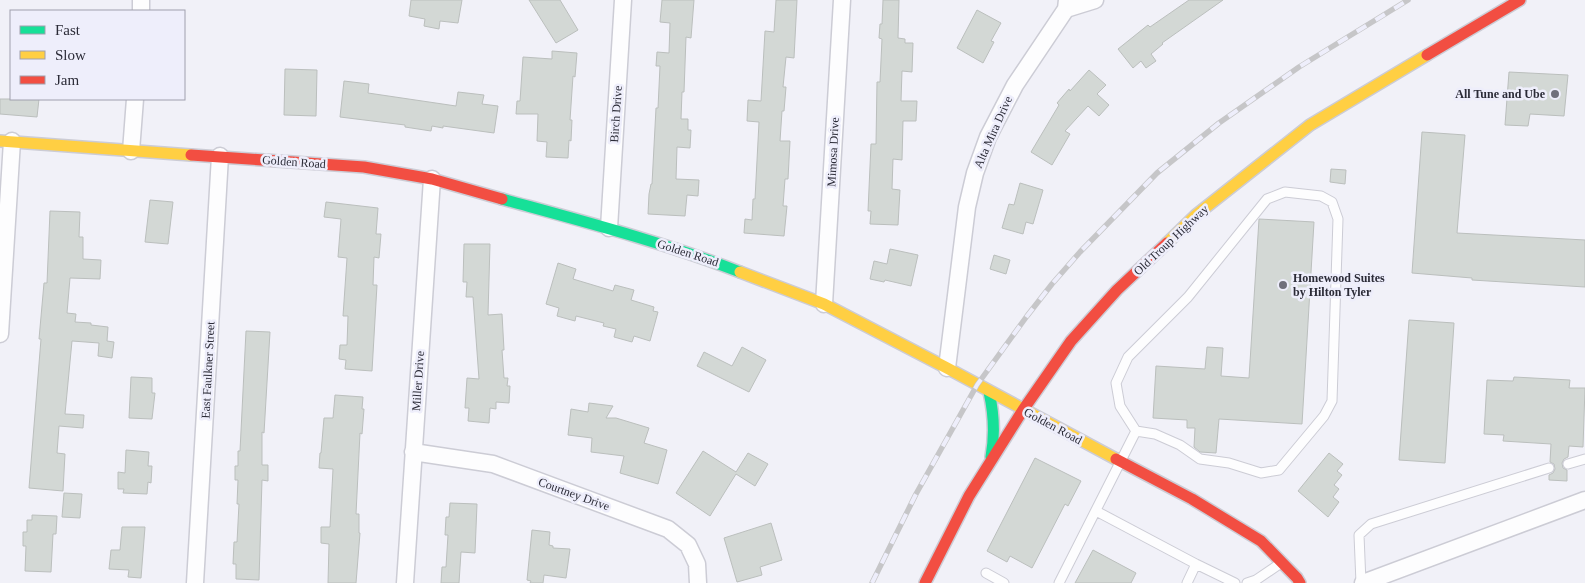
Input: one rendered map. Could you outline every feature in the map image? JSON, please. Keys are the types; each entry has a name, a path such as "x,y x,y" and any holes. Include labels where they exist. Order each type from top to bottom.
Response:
{"street":[{"name":"Birch Drive","path":"608,228 623,0"},
{"name":"Mimosa Drive","path":"824,304 842,0"},
{"path":"1066,5 1095,0"},
{"name":"Old Troup Highway","path":"925,583 969,496 1023,410 1070,341 1117,290 1196,215 1310,125 1520,0"},
{"name":"Alta Mira Drive","path":"948,368 967,207 975,173 988,137 1015,85 1066,5"},
{"path":"131,151 135,100"},
{"name":"Golden Road","path":"6,141 364,167 432,179 608,228 702,257 824,304 948,368 989,392 1192,499 1261,541 1300,583"},
{"path":"0,334 6,141"},
{"name":"East Faulkner Street","path":"195,583 220,156"},
{"name":"Miller Drive","path":"405,583 432,179"},
{"path":"989,392 994,415 993,448 989,464"},
{"name":"Courtney Drive","path":"413,452 493,464 668,529 688,545 697,564 698,583"},
{"path":"1362,583 1585,500"}],"lane":[{"path":"1285,192 1321,196 1332,202 1338,219 1332,401 1324,416 1279,470 1261,473 1230,463 1200,458 1180,445 1155,434 1136,431 1120,406 1116,383 1128,357 1188,297 1267,199 1285,192"},
{"path":"1059,583 1136,431"},
{"path":"1568,464 1585,459"},
{"path":"1362,583 1359,535 1371,524 1550,468"},
{"path":"1096,511 1235,583"},
{"path":"1247,583 1256,580 1282,562"},
{"path":"1187,583 1196,564"},
{"path":"986,573 1004,583"}],"building":[{"path":"411,0 462,0 458,23 440,21 439,29 424,26 425,19 409,16"},
{"path":"529,0 560,0 578,30 556,43"},
{"path":"662,0 694,0 691,38 686,37 681,119 688,119 688,130 691,130 690,148 677,147 676,179 699,180 698,196 687,195 685,216 648,214 649,194 652,184 656,108 658,108 660,66 656,66 657,52 669,53 670,23 660,22"},
{"path":"776,0 797,0 794,58 786,57 783,87 786,87 780,141 790,141 788,179 785,179 783,206 787,206 784,236 744,233 745,219 752,220 753,199 755,199 759,122 747,121 748,100 761,101 765,31 774,32"},
{"path":"883,0 899,0 898,38 905,39 905,43 913,43 912,72 902,71 901,101 917,101 916,121 903,121 902,160 893,159 892,189 900,190 898,225 870,224 871,211 868,211 871,144 876,144 877,82 880,82 882,39 879,38 880,24 882,24"},
{"path":"1189,0 1223,0 1162,43 1151,54 1156,61 1146,68 1141,61 1133,68 1118,49 1148,25 1150,27"},
{"path":"977,10 1001,23 991,41 994,42 983,63 957,48"},
{"path":"552,51 577,53 575,77 573,76 570,120 572,120 571,141 569,140 568,158 546,157 547,142 537,141 538,114 516,114 517,101 520,101 523,57 552,59"},
{"path":"285,69 317,70 316,116 284,115"},
{"path":"1089,70 1106,85 1097,94 1109,105 1099,116 1088,106 1065,131 1070,134 1052,165 1031,152 1059,105 1057,103"},
{"path":"1509,72 1568,75 1564,116 1530,114 1528,126 1505,125"},
{"path":"344,81 369,84 368,93 456,106 458,92 484,95 482,104 498,106 494,133 443,126 443,128 432,126 431,131 405,127 405,125 340,117"},
{"path":"0,99 39,100 37,117 0,114"},
{"path":"1422,132 1465,135 1457,233 1585,240 1585,287 1472,280 1472,278 1412,273"},
{"path":"1331,169 1346,170 1345,184 1330,182"},
{"path":"1020,183 1043,190 1033,224 1026,222 1023,234 1002,228 1009,204 1014,205"},
{"path":"150,200 173,202 168,244 145,242"},
{"path":"326,202 378,208 376,234 381,234 379,258 374,257 373,285 377,285 372,371 345,369 346,360 339,359 340,345 347,345 348,316 343,316 347,258 338,257 341,219 324,217"},
{"path":"50,211 80,212 79,237 83,237 83,259 101,260 100,279 70,278 67,313 76,314 75,322 108,327 107,341 114,342 112,358 98,356 99,343 72,341 65,414 84,415 83,428 59,426 57,453 65,454 63,491 29,488 41,339 39,339 44,283 47,283"},
{"name":"Homewood Suites by Hilton Tyler","path":"1259,219 1314,222 1302,424 1219,419 1216,453 1200,452 1194,447 1195,428 1187,428 1187,420 1153,418 1156,366 1205,369 1207,347 1223,348 1221,376 1249,378"},
{"path":"464,244 490,244 488,315 502,314 504,378 508,378 507,386 510,386 509,403 496,402 496,409 490,408 489,423 468,421 469,408 465,408 467,378 479,379 473,297 466,297 467,282 463,282"},
{"path":"890,249 918,255 911,286 885,280 884,282 870,279 874,261 887,264"},
{"path":"994,255 1010,260 1006,274 990,269"},
{"path":"558,263 576,269 573,279 613,291 615,285 634,290 631,300 654,307 653,311 658,312 650,341 634,336 632,342 614,337 616,329 603,326 604,323 576,316 575,321 557,316 559,308 546,304"},
{"path":"1409,320 1454,323 1445,463 1399,460"},
{"path":"246,331 270,332 264,433 262,432 262,465 268,465 268,481 262,480 259,580 236,579 236,564 233,564 234,542 237,542 239,504 237,504 238,480 235,480 235,466 238,466 238,451 240,451"},
{"path":"742,347 766,360 749,392 697,366 704,352 732,366"},
{"path":"131,377 152,378 152,393 155,393 152,419 129,418"},
{"path":"1514,377 1570,380 1569,388 1585,388 1583,447 1569,446 1568,457 1562,463 1563,468 1567,470 1567,481 1549,480 1549,475 1555,469 1554,464 1550,462 1551,444 1503,441 1504,435 1484,434 1487,380 1513,381"},
{"path":"335,395 363,397 362,409 364,409 362,434 360,433 356,514 359,514 360,533 356,583 328,583 329,544 321,543 321,527 330,527 333,469 319,468 320,453 324,418 333,418"},
{"path":"589,403 613,406 606,418 616,418 649,428 644,443 667,450 658,484 620,473 624,456 591,452 592,438 568,435 571,409 588,412"},
{"path":"126,450 149,452 148,466 152,466 151,483 148,482 147,494 123,493 124,489 118,489 118,472 125,473"},
{"path":"703,451 736,472 748,453 768,464 755,486 736,474 710,516 676,493"},
{"path":"1329,453 1343,464 1337,471 1342,475 1334,485 1339,489 1333,497 1339,502 1328,517 1298,491"},
{"path":"1035,458 1081,481 1068,506 1065,504 1032,568 1010,556 1007,562 987,551"},
{"path":"64,493 82,494 80,518 62,517"},
{"path":"450,503 477,504 475,553 461,552 459,583 441,583 442,567 446,567 448,535 445,535 446,517 449,517"},
{"path":"32,515 57,516 56,534 53,534 51,572 25,571 26,546 23,546 23,532 27,532 27,520 32,520"},
{"path":"771,523 782,560 760,567 762,575 737,582 724,538"},
{"path":"122,527 145,527 141,578 128,577 129,570 109,569 111,550 120,550"},
{"path":"532,530 550,532 549,545 553,546 553,548 570,549 566,578 544,575 543,583 530,583 531,581 527,580"},
{"path":"1093,550 1136,573 1131,583 1075,583"}],"railway":[{"path":"872,583 916,494 977,385 1027,316 1080,252 1157,173 1219,123 1299,67 1408,0"}],"traffic: fast":[{"path":"502,199 652,242 740,272"},
{"path":"989,392 993,424 991,457"}],"traffic: slow":[{"path":"1167,243 1196,215 1310,125 1427,55"},
{"path":"0,141 191,155"},
{"path":"740,272 824,304 1116,459"}],"traffic: jam":[{"path":"1427,55 1520,0"},
{"path":"191,155 364,167 432,179 502,199"},
{"path":"925,583 969,496 1023,410 1071,341 1117,290 1167,243"},
{"path":"1116,459 1192,499 1261,541 1300,583"}],"place":[{"name":"All Tune and Ube","path":"1555,94"},
{"name":"Homewood Suites by Hilton Tyler","path":"1283,285"}]}
